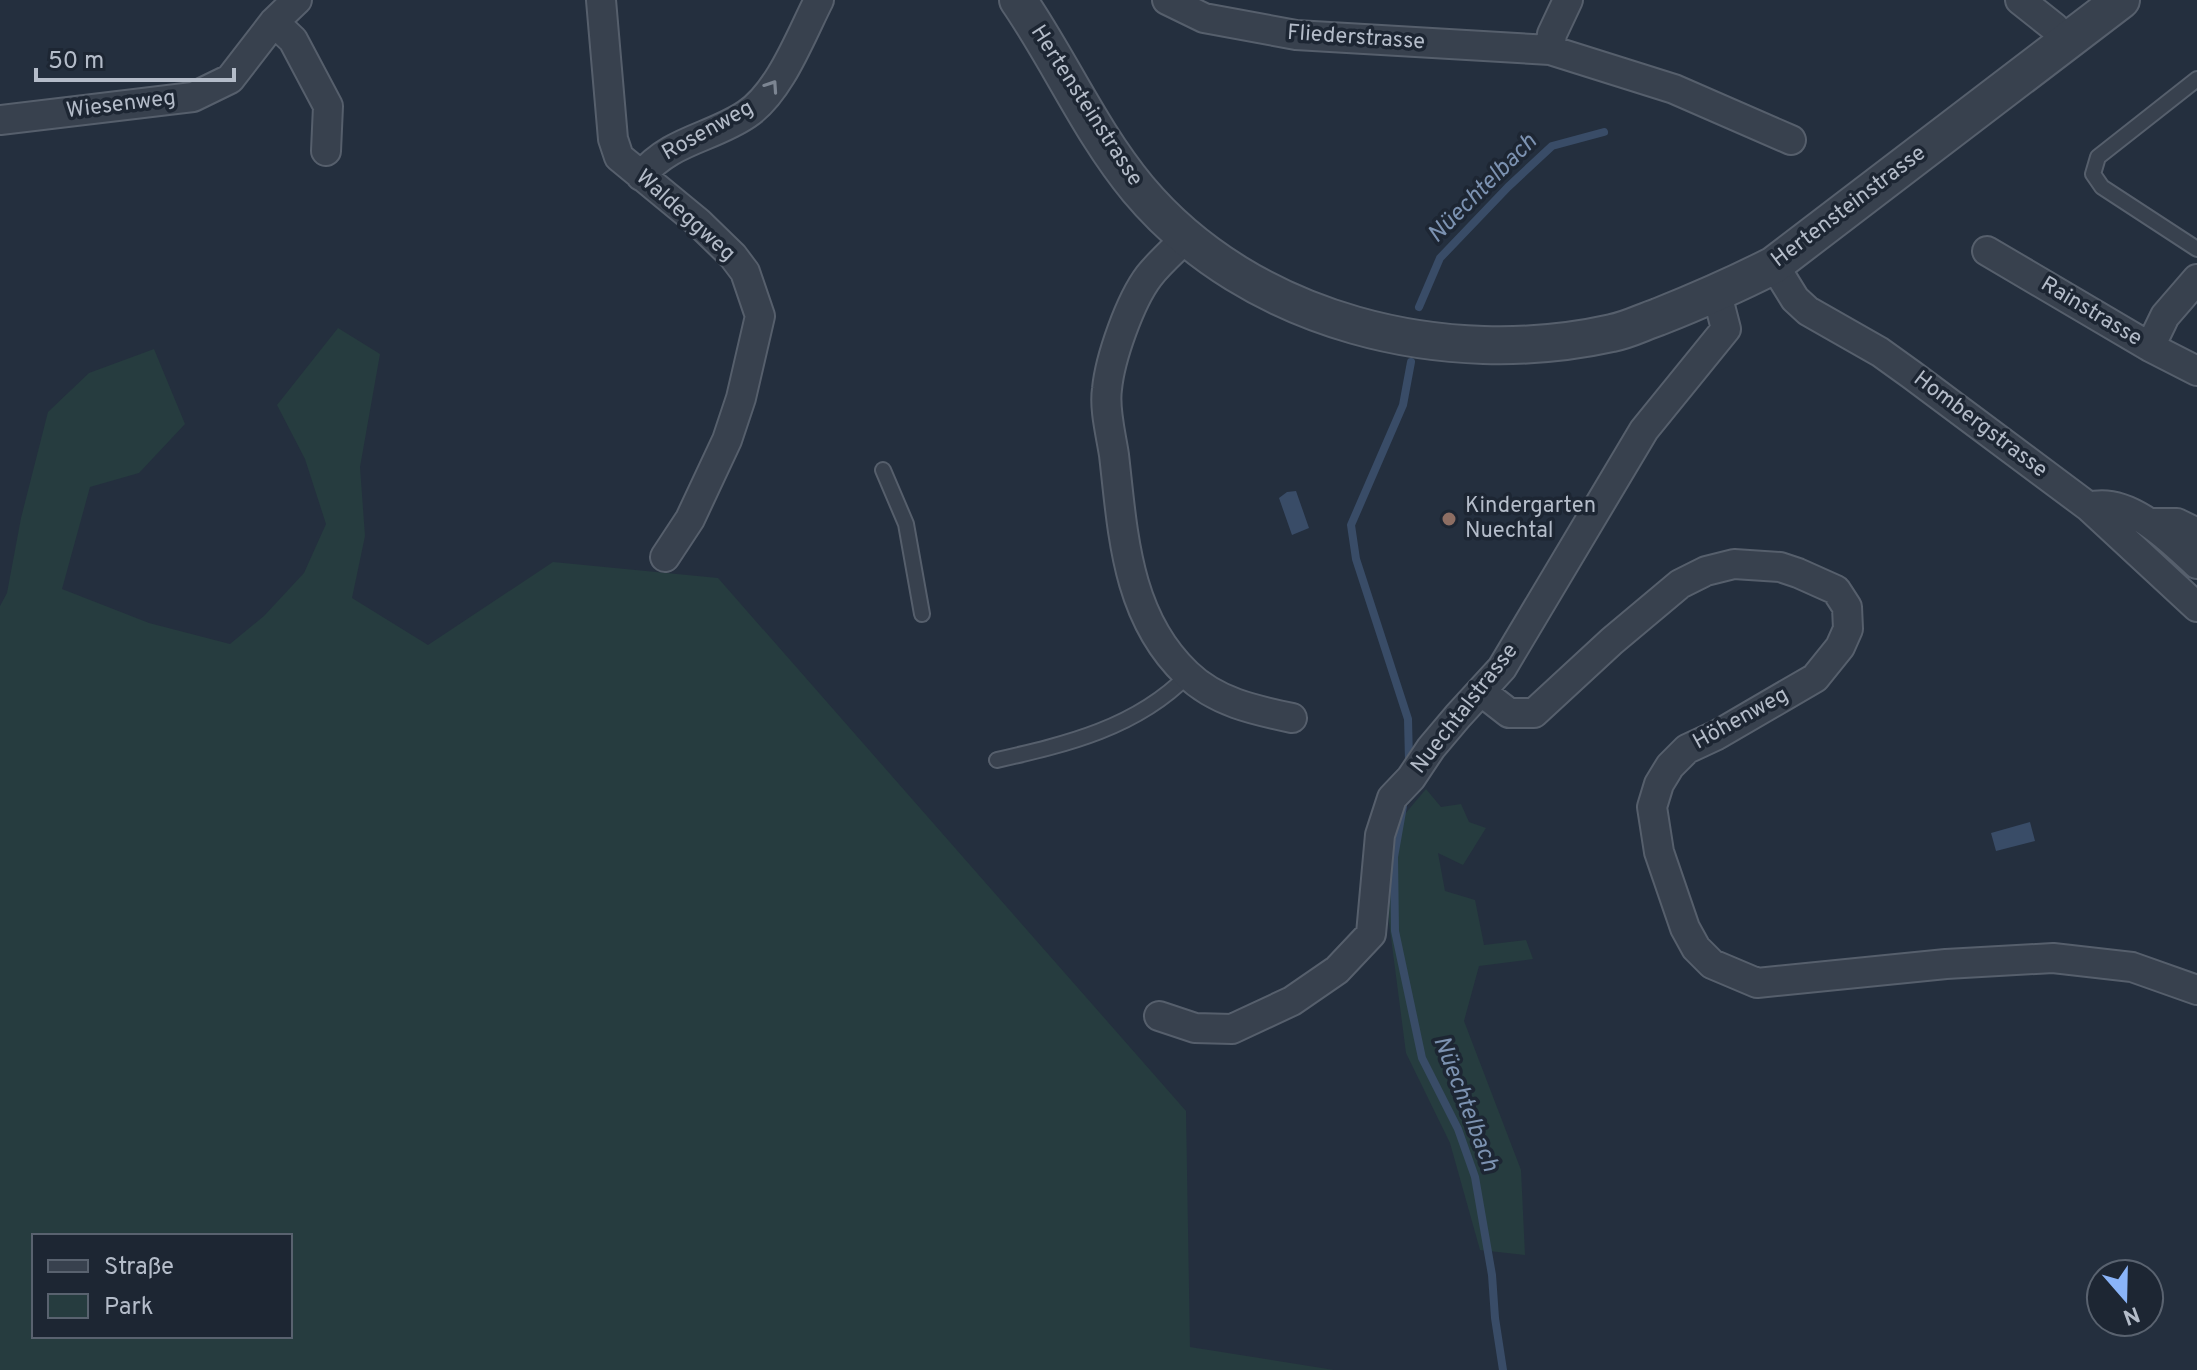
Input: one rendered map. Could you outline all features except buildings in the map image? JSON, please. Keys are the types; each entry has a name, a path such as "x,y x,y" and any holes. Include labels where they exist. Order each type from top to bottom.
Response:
{"street":[{"name":"Wiesenweg","path":"0,120 193,97 230,79 274,22 297,0"},
{"name":"Waldeggweg","path":"601,0 613,139 619,157 698,222 733,256 745,272 760,316 741,398 727,440 690,519 665,557"},
{"name":"Rosenweg","path":"641,176 652,162 695,137 745,116 759,104 791,57 819,0"},
{"name":"Hertensteinstrasse","path":"1018,0 1104,143 1139,190 1187,237 1270,292 1330,319 1438,343 1543,344 1615,333 1717,294 1774,265 2121,0"},
{"name":"Fliederstrasse","path":"1167,0 1204,18 1296,35 1550,50 1674,89 1791,140"},
{"path":"1550,50 1552,34 1568,0"},
{"path":"2020,0 2054,27 2067,42"},
{"path":"274,22 293,40 328,106 326,151"},
{"path":"1187,237 1148,277 1139,293 1123,328 1106,391 1126,560 1146,617 1168,652 1188,675 1217,695 1245,708 1292,718"},
{"name":"Rainstrasse","path":"1987,251 2150,347 2197,371"},
{"name":"Hombergstrasse","path":"1774,265 1795,299 1808,311 1880,352 2089,507 2104,502 2151,523 2197,564"},
{"path":"2150,347 2165,316 2197,279"},
{"name":"Nuechtalstrasse","path":"1159,1016 1195,1028 1232,1029 1292,1001 1337,970 1371,934 1380,835 1392,798 1458,716 1502,668 1644,430 1726,329 1717,294"},
{"path":"2089,507 2197,607"},
{"path":"2151,523 2177,523 2197,533"},
{"name":"Höhenweg","path":"1482,692 1509,713 1534,713 1680,584 1706,571 1734,564 1780,567 1798,573 1836,590 1847,607 1848,629 1840,647 1815,678 1687,749 1664,775 1652,807 1659,852 1685,928 1696,948 1712,964 1757,983 1946,964 2053,958 2132,967 2197,990"}],"lane":[{"path":"2197,79 2098,157 2093,174 2102,187 2197,249"},
{"path":"883,470 906,524 922,614"},
{"path":"997,760 1107,730 1167,697 1188,675"}],"green space":[{"path":"338,328 380,354 360,467 365,536 352,598 428,645 553,562 718,578 1186,1111 1190,1347 1334,1370 0,1370 0,606 7,593 21,518 48,412 89,373 154,349 185,424 139,473 90,487 62,589 149,623 230,644 264,616 304,573 326,524 305,459 277,405"},
{"path":"1426,789 1441,807 1461,804 1469,822 1486,828 1463,865 1438,853 1445,891 1475,900 1484,945 1526,940 1533,959 1479,966 1464,1021 1521,1170 1525,1255 1480,1250 1450,1143 1406,1053 1389,922 1387,869 1399,821"}],"water":[{"path":"1296,491 1309,528 1292,535 1279,498 1287,492"},
{"path":"2030,822 2035,841 1996,851 1991,833"}],"waterway":[{"name":"Nüechtelbach","path":"1419,307 1440,258 1508,187 1552,146 1604,132"},
{"name":"Nüechtelbach","path":"1409,761 1408,719 1356,559 1351,525 1403,405 1411,362"},
{"name":"Nüechtelbach","path":"1403,806 1394,857 1395,931 1422,1058 1458,1129 1475,1177 1492,1275 1503,1370"}],"place":[{"name":"Kindergarten Nuechtal","path":"1449,519"}]}
